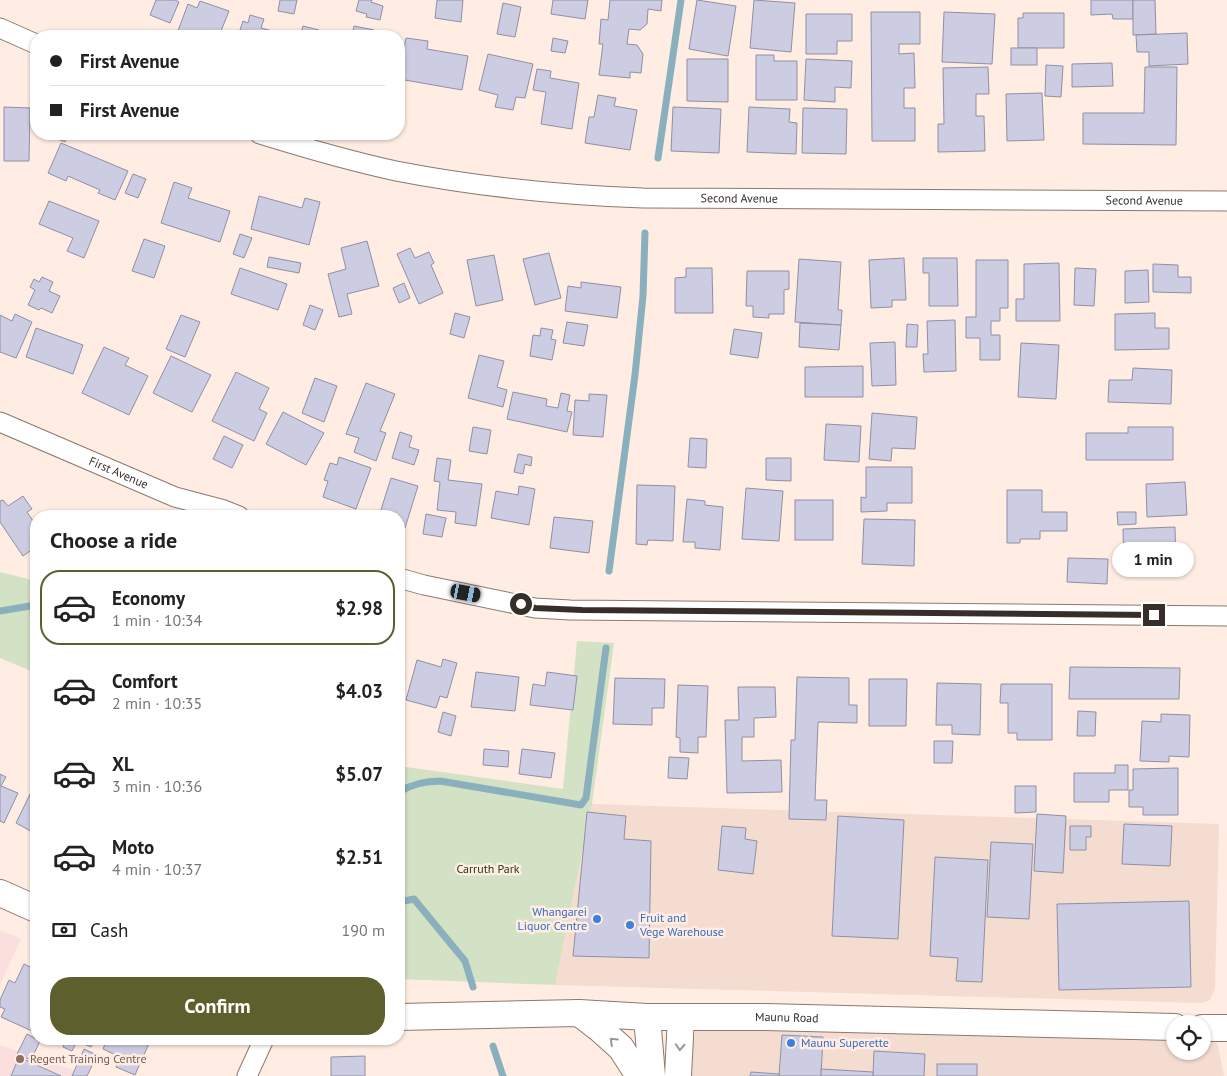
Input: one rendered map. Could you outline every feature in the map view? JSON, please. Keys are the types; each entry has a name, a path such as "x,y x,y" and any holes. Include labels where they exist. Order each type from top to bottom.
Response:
{"main road":[{"path":"0,893 30,906"},
{"path":"579,1013 621,1048 639,1076"},
{"name":"Maunu Road","path":"405,1017 579,1013 647,1018 765,1017 1166,1027"},
{"path":"678,1076 681,1017"},
{"path":"647,1018 652,1076"},
{"path":"1211,1028 1227,1028"}],"street":[{"path":"0,28 30,41"},
{"name":"Second Avenue","path":"280,140 396,171 489,186 583,196 1227,201"},
{"name":"First Avenue","path":"0,422 175,497 224,510"},
{"path":"405,580 535,608 1227,616"},
{"path":"247,1076 261,1045"}],"shaded area":[{"path":"592,804 1219,824 1215,988 1210,1000 1201,1003 555,985"},
{"path":"0,930 21,939 0,985"},
{"path":"697,1018 1166,1038 1166,1060 1211,1060 1211,1040 1213,1040 1218,1045 1224,1076 689,1076"},
{"name":"Regent Training Centre","path":"0,1045 82,1073 80,1076 0,1076"}],"green space":[{"path":"0,572 30,580 30,670 0,658"},
{"name":"Carruth Park","path":"577,641 614,643 592,804 555,985 405,979 405,767 563,789"}],"building":[{"path":"156,0 175,0 179,2 170,23 150,15"},
{"path":"280,0 297,0 294,14 278,11"},
{"path":"359,0 372,0 371,2 383,6 380,20 366,17 367,14 356,11"},
{"path":"437,0 463,0 461,22 435,18"},
{"path":"553,0 588,0 585,19 551,14"},
{"path":"610,0 662,0 661,11 648,9 647,24 640,30 629,29 627,44 637,45 643,54 641,73 630,72 630,78 599,75 603,44 599,44 601,19 608,20"},
{"path":"697,0 736,6 728,56 689,49"},
{"path":"754,0 795,3 791,52 750,48"},
{"path":"1091,0 1133,0 1133,19 1113,19 1112,14 1091,15"},
{"path":"1133,0 1155,0 1156,34 1133,35"},
{"path":"200,1 229,11 221,30 178,30 188,4 197,8"},
{"path":"503,3 521,7 515,37 497,34"},
{"path":"871,12 920,12 920,44 899,44 899,54 914,53 915,88 904,88 904,108 915,108 915,141 872,141"},
{"path":"944,12 995,14 992,64 942,62"},
{"path":"1023,13 1064,13 1064,48 1018,48 1018,18 1023,18"},
{"path":"806,14 852,14 852,41 837,41 837,54 806,54"},
{"path":"250,15 264,19 261,28 269,30 240,30 243,21 248,23"},
{"path":"303,26 319,30 302,30"},
{"path":"354,26 374,30 353,30"},
{"path":"1187,33 1188,64 1149,66 1149,52 1137,52 1136,35"},
{"path":"406,38 428,41 427,49 468,56 462,90 405,80"},
{"path":"553,38 568,41 565,53 551,51"},
{"path":"1011,48 1037,48 1037,65 1011,65"},
{"path":"488,54 533,64 525,98 516,97 513,110 495,107 498,95 479,90"},
{"path":"756,55 774,55 774,61 797,61 797,100 756,100"},
{"path":"687,59 728,59 728,102 687,101"},
{"path":"806,59 852,61 851,88 835,87 835,102 804,100"},
{"path":"1112,63 1113,86 1072,87 1072,64"},
{"path":"1046,65 1063,66 1061,97 1045,96"},
{"path":"988,67 989,94 976,94 976,116 984,116 985,151 938,152 938,124 944,124 943,68"},
{"path":"1145,67 1177,67 1176,145 1083,144 1083,113 1144,113"},
{"path":"537,69 551,71 550,78 579,83 572,129 541,124 546,92 533,90"},
{"path":"1042,93 1044,140 1007,141 1006,94"},
{"path":"598,95 616,98 614,106 637,110 630,150 585,143 589,117 594,117"},
{"path":"4,107 30,108 29,161 4,161"},
{"path":"673,107 721,109 719,153 671,151"},
{"path":"749,107 790,109 789,122 797,123 796,154 747,152"},
{"path":"803,108 847,109 846,154 802,153"},
{"path":"61,143 128,171 115,200 98,193 100,190 68,176 66,181 48,173"},
{"path":"133,174 146,179 138,198 125,193"},
{"path":"174,182 192,188 188,198 230,211 220,242 161,223"},
{"path":"259,196 302,208 305,198 320,202 309,245 251,229"},
{"path":"49,201 99,221 84,258 67,251 73,238 39,224"},
{"path":"240,234 252,238 244,258 233,254"},
{"path":"144,239 165,246 154,278 132,271"},
{"path":"367,241 379,286 347,294 352,314 339,317 328,274 346,269 341,248"},
{"path":"410,248 415,258 429,252 434,263 431,265 443,293 419,304 397,254"},
{"path":"549,253 561,298 535,305 523,259"},
{"path":"494,255 503,300 476,306 467,260"},
{"path":"269,257 301,263 299,273 267,267"},
{"path":"904,258 906,300 892,300 892,307 871,308 869,260"},
{"path":"923,258 957,258 958,306 929,306 929,273 923,273"},
{"path":"799,259 841,262 838,310 842,310 841,325 795,322"},
{"path":"976,260 1008,260 1008,308 1000,308 1000,321 991,321 991,335 1000,335 1000,360 980,360 980,338 966,338 966,317 976,317"},
{"path":"1059,263 1060,321 1016,321 1016,299 1024,299 1024,264"},
{"path":"1153,264 1178,265 1178,277 1191,277 1191,293 1153,292"},
{"path":"240,268 287,284 278,310 231,294"},
{"path":"686,268 712,268 713,313 675,313 675,278 686,277"},
{"path":"1075,268 1096,269 1094,306 1074,305"},
{"path":"1148,270 1149,302 1125,303 1125,271"},
{"path":"747,271 789,271 789,289 784,290 784,314 769,314 769,318 753,317 753,306 746,306"},
{"path":"42,277 53,282 49,291 60,296 52,313 28,305 35,290 30,287 34,279 39,282"},
{"path":"581,282 621,287 617,318 565,311 568,286 581,288"},
{"path":"404,283 410,298 399,303 393,288"},
{"path":"310,305 323,310 315,330 303,325"},
{"path":"455,313 470,317 464,338 450,334"},
{"path":"1155,313 1155,328 1169,328 1169,349 1115,350 1115,314"},
{"path":"15,314 32,322 16,358 0,352 0,315 12,321"},
{"path":"181,315 200,322 185,357 166,349"},
{"path":"955,320 956,371 924,372 923,354 928,354 927,321"},
{"path":"567,322 588,325 584,346 563,343"},
{"path":"800,323 841,325 839,350 799,347"},
{"path":"907,324 918,325 917,347 906,347"},
{"path":"36,328 83,345 73,374 26,357"},
{"path":"541,328 553,330 551,339 556,340 552,360 530,356 533,335 540,336"},
{"path":"734,329 762,333 758,358 730,354"},
{"path":"895,342 896,385 872,386 870,343"},
{"path":"1021,343 1059,345 1056,399 1018,397"},
{"path":"104,347 129,358 125,365 148,376 129,415 82,393"},
{"path":"479,355 504,361 497,387 507,390 503,407 468,398"},
{"path":"171,356 211,375 192,412 153,393"},
{"path":"863,366 863,397 805,397 805,367"},
{"path":"1133,368 1172,370 1171,404 1108,402 1109,380 1132,380"},
{"path":"236,372 269,388 259,409 267,413 254,441 212,421"},
{"path":"315,378 337,386 324,422 302,413"},
{"path":"366,383 395,394 380,431 386,433 376,461 354,452 359,438 346,434"},
{"path":"513,392 547,399 546,406 558,408 561,393 570,395 567,411 572,412 567,432 507,419"},
{"path":"589,394 607,395 603,437 573,435 575,400 589,401"},
{"path":"283,412 324,433 306,465 266,444"},
{"path":"872,413 917,417 915,449 892,448 891,461 869,459"},
{"path":"826,424 861,426 859,462 824,460"},
{"path":"473,427 491,430 487,454 469,451"},
{"path":"1128,427 1173,427 1173,460 1086,460 1086,433 1128,433"},
{"path":"400,432 412,436 409,447 419,450 414,465 392,458"},
{"path":"224,436 243,445 232,468 213,459"},
{"path":"690,438 707,439 706,468 688,467"},
{"path":"518,454 532,457 531,466 525,464 523,474 514,472"},
{"path":"339,457 371,468 356,509 323,497 328,481 324,480 330,463 337,465"},
{"path":"437,458 451,460 448,480 482,484 476,526 455,523 456,512 437,510 440,482 434,481"},
{"path":"766,458 791,458 791,481 766,480"},
{"path":"866,467 912,467 912,503 887,503 887,511 861,512 861,497 866,498"},
{"path":"391,478 418,486 405,528 405,510 381,510"},
{"path":"1185,482 1187,515 1147,517 1146,484"},
{"path":"637,485 675,486 673,541 648,540 647,545 636,544"},
{"path":"519,486 535,489 529,525 491,518 496,491 518,495"},
{"path":"746,488 783,491 779,541 742,539"},
{"path":"1007,490 1042,490 1042,512 1067,512 1067,531 1040,531 1040,539 1020,539 1020,543 1007,543"},
{"path":"23,496 32,509 27,512 30,516 30,551 23,556 0,522 0,501 3,500 8,506"},
{"path":"687,499 705,501 705,505 723,507 720,550 695,548 695,542 683,542"},
{"path":"795,500 833,500 833,540 795,540"},
{"path":"1117,512 1136,512 1136,524 1118,525"},
{"path":"426,514 446,518 442,537 423,534"},
{"path":"554,517 593,521 589,553 550,548"},
{"path":"864,519 915,520 914,566 862,564"},
{"path":"1175,527 1176,565 1124,566 1123,529"},
{"path":"1068,558 1108,559 1107,584 1067,582"},
{"path":"443,659 457,663 447,698 440,696 436,708 406,700 417,660 441,667"},
{"path":"1070,667 1180,668 1179,699 1069,699"},
{"path":"476,672 519,677 515,711 471,707"},
{"path":"547,672 577,676 573,710 530,705 533,684 545,686"},
{"path":"797,677 849,678 849,705 857,705 857,723 818,722 815,800 827,800 826,820 789,819 791,740 795,740"},
{"path":"615,678 665,679 664,708 652,708 652,725 613,724"},
{"path":"869,679 907,679 906,726 869,726"},
{"path":"937,683 981,684 980,735 952,734 952,725 936,725"},
{"path":"1001,684 1052,684 1052,740 1017,740 1017,733 1008,733 1008,703 1000,703"},
{"path":"678,685 708,686 706,737 698,737 698,753 680,752 680,738 676,737"},
{"path":"738,687 775,687 776,717 754,718 754,737 742,737 742,761 781,760 782,792 727,793 725,720 739,720"},
{"path":"1078,711 1096,712 1095,736 1077,736"},
{"path":"443,712 456,716 451,736 438,732"},
{"path":"1161,714 1190,715 1189,757 1169,756 1169,762 1140,761 1142,721 1161,722"},
{"path":"934,741 953,741 952,763 934,763"},
{"path":"484,749 509,751 508,767 483,765"},
{"path":"522,749 555,753 551,778 519,774"},
{"path":"669,757 689,758 687,779 668,778"},
{"path":"1115,765 1128,765 1128,790 1109,790 1109,802 1074,802 1074,773 1115,773"},
{"path":"1178,768 1178,815 1143,815 1143,807 1129,807 1129,790 1133,790 1133,769"},
{"path":"0,774 6,777 1,786 18,793 4,823 0,821"},
{"path":"1015,786 1036,786 1036,812 1015,813"},
{"path":"30,794 30,831 16,823"},
{"path":"587,812 626,816 624,839 651,841 649,958 573,956"},
{"path":"1037,814 1066,816 1063,873 1034,871"},
{"path":"838,816 904,820 898,939 832,936"},
{"path":"1124,824 1172,826 1170,866 1122,864"},
{"path":"722,826 746,828 745,839 757,841 753,874 718,870"},
{"path":"1070,826 1091,826 1091,837 1086,837 1086,850 1070,850"},
{"path":"991,842 1033,844 1029,919 987,917"},
{"path":"935,857 988,860 982,982 956,981 958,958 930,956"},
{"path":"1189,901 1191,987 1059,990 1057,904"},
{"path":"24,964 30,967 30,1030 1,1017 5,1009 0,1007 0,1000 9,980 15,983"},
{"path":"27,1034 30,1036 30,1045 38,1045 31,1060 17,1054"},
{"path":"782,1035 823,1037 821,1076 779,1076"},
{"path":"64,1045 75,1045 72,1051 63,1047"},
{"path":"105,1045 148,1045 135,1075 116,1067 120,1057 103,1049"},
{"path":"84,1049 97,1055 87,1076 72,1076"},
{"path":"874,1051 925,1054 924,1076 873,1076"},
{"path":"365,1056 365,1076 331,1076 331,1057"},
{"path":"19,1057 61,1076 11,1076"},
{"path":"937,1064 977,1064 977,1076 937,1076"},
{"path":"821,1069 873,1072 873,1076 821,1076"},
{"path":"751,1072 779,1074 779,1076 750,1076"}],"waterway":[{"path":"658,158 681,0"},
{"path":"609,571 635,375 643,296 645,233"},
{"path":"0,611 30,606"},
{"path":"405,789 418,784 440,781 581,805 586,798 606,648"},
{"path":"405,901 414,899 465,961 473,987"},
{"path":"493,1046 503,1076"}],"place":[{"name":"Whangarei Liquor Centre","path":"597,919"},
{"name":"Fruit and Vege Warehouse","path":"630,925"},
{"name":"Maunu Superette","path":"791,1043"},
{"name":"Regent Training Centre","path":"20,1059"}],"route":[{"path":"521,604 535,608 582,610 1154,615"}]}
